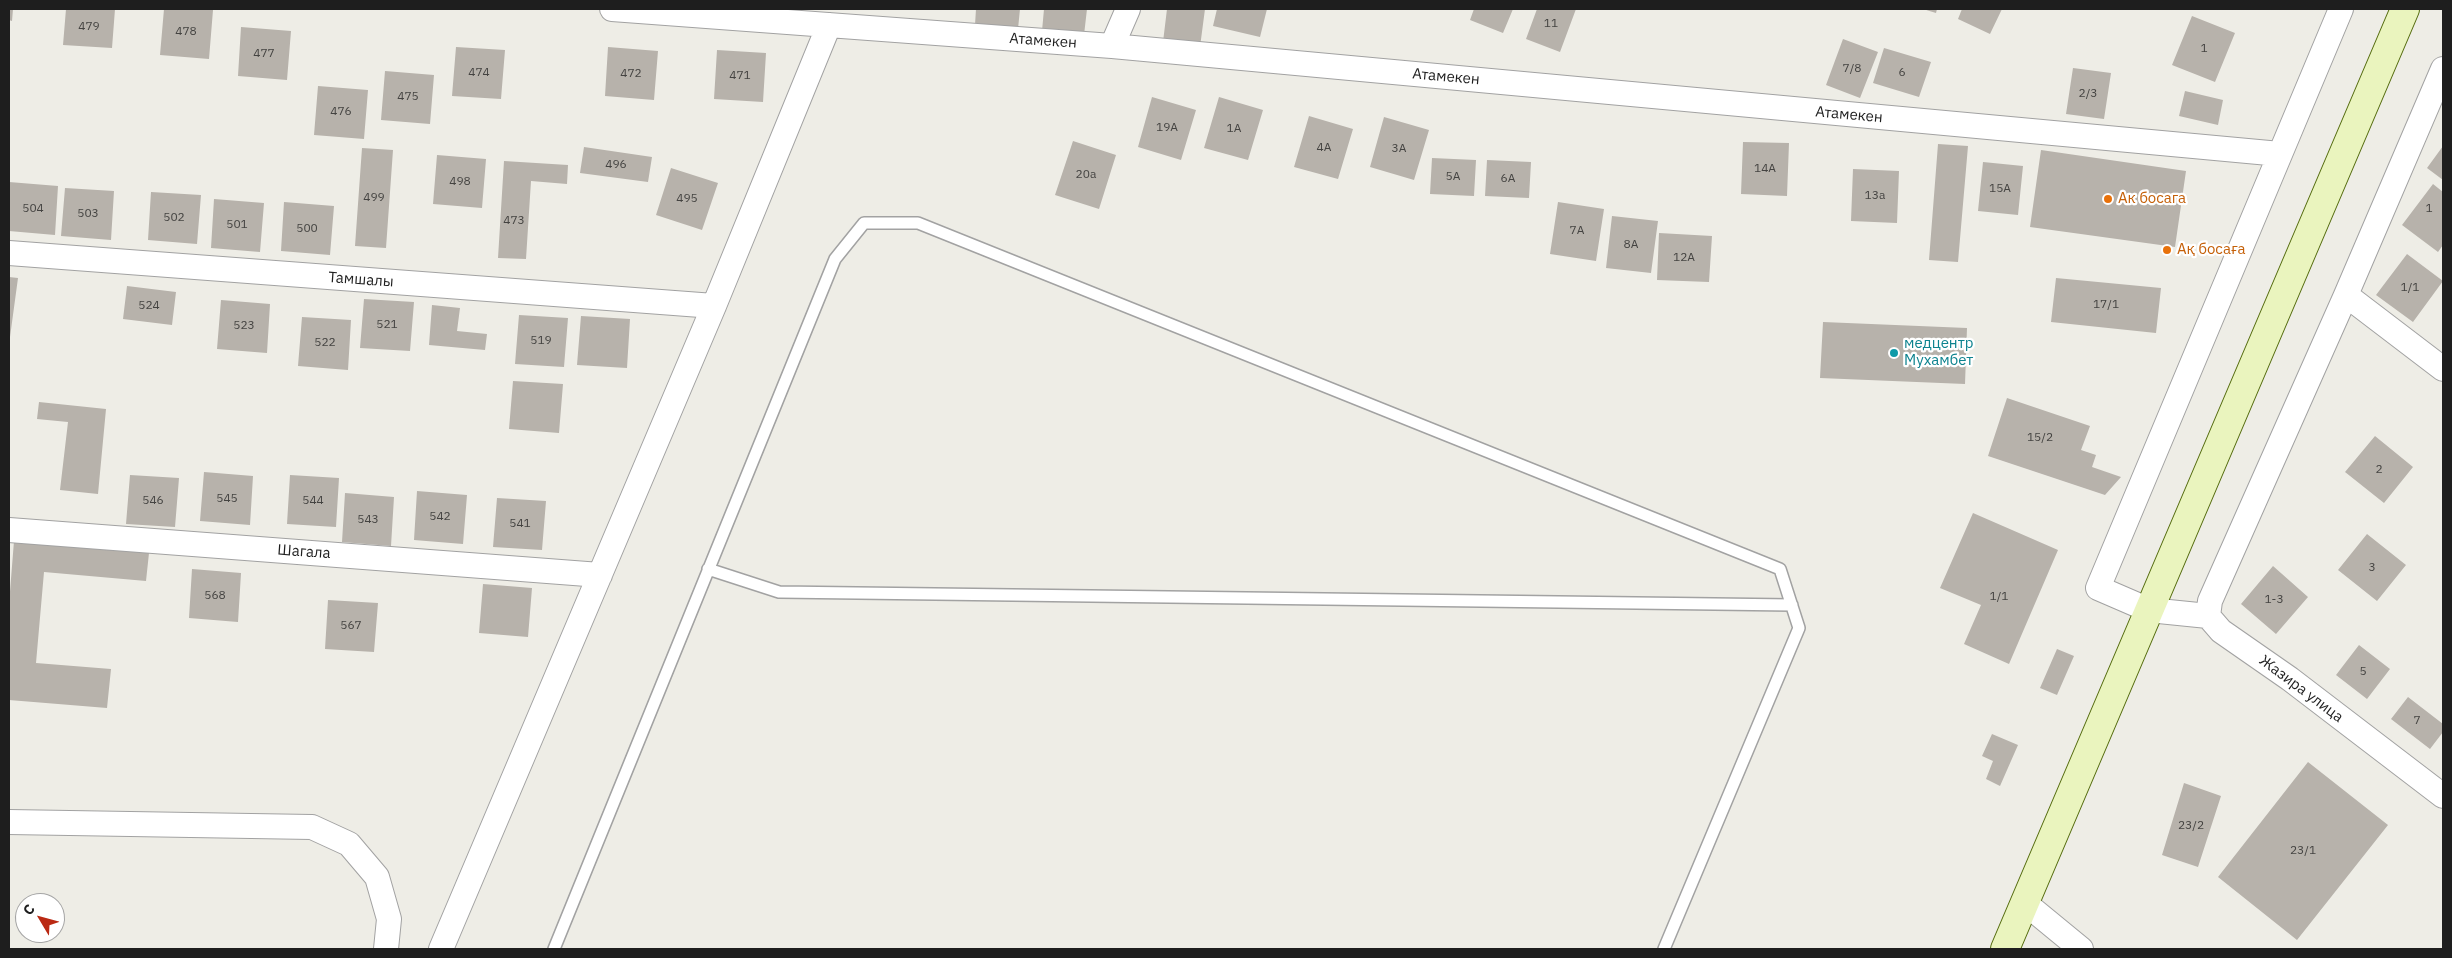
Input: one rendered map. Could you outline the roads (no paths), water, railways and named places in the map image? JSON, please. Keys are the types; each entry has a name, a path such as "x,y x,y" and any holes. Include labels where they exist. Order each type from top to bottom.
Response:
{"main road":[{"path":"2005,949 2405,9"}],"street":[{"name":"Атамекен","path":"612,9 1112,46 2280,154"},
{"path":"1112,46 1128,9"},
{"path":"2341,9 2098,588 2149,610 2208,616 2210,601 2346,295 2443,69"},
{"path":"441,949 714,306 829,25"},
{"name":"Тамшалы","path":"9,253 714,306"},
{"path":"2346,295 2443,369"},
{"name":"Шагала","path":"9,530 600,575"},
{"name":"Жазира улица","path":"2208,616 2222,631 2290,679 2443,796"},
{"path":"9,822 312,827 349,844 377,876 388,919 386,949"},
{"path":"2025,903 2082,949"}],"lane":[{"path":"554,949 835,259 864,223 918,223 1780,569 1799,628 1664,949"},
{"path":"708,569 779,592 1792,605"}],"place":[{"name":"Ак босага","path":"2108,199"},
{"name":"Ақ босаға","path":"2167,250"},
{"name":"медцентр Мухамбет","path":"1894,353"}]}
